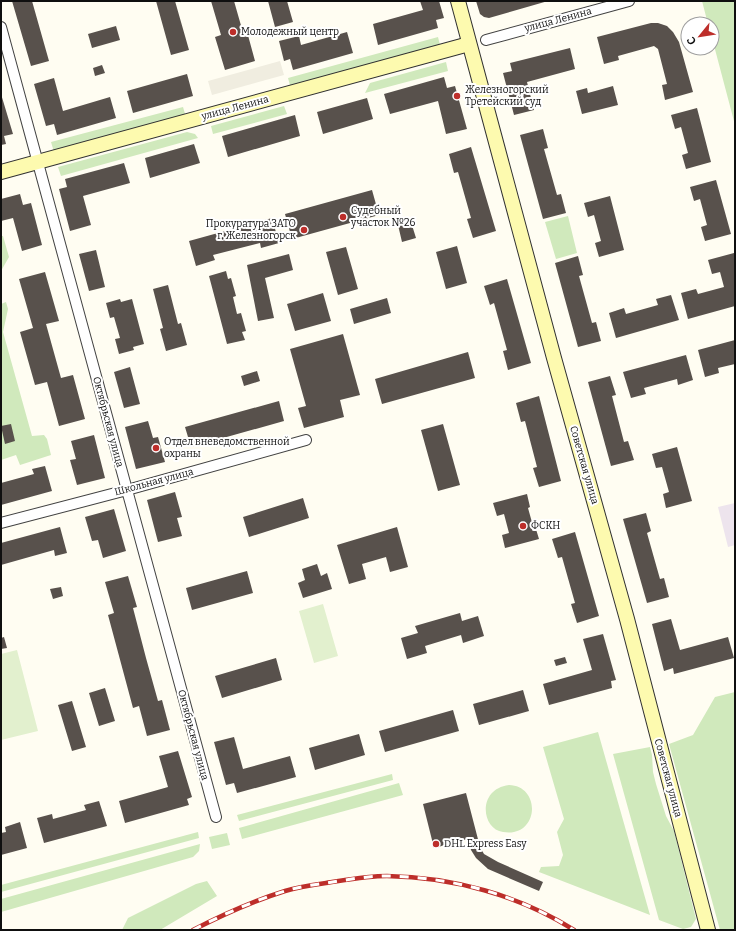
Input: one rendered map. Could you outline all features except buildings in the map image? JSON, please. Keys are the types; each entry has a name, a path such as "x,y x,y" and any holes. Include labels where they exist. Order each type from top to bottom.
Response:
{"main road":[{"name":"Советская улица","path":"458,1 562,387 627,619 708,930"},
{"name":"улица Ленина","path":"1,172 469,44"}],"street":[{"name":"улица Ленина","path":"486,40 630,1"},
{"name":"Октябрьская улица","path":"1,27 216,817"},
{"name":"Школьная улица","path":"1,523 127,490 306,440"}],"shaded area":[{"path":"280,61 284,75 212,95 208,81"},
{"path":"735,503 735,545 728,547 718,507"}],"green space":[{"path":"702,1 735,1 735,125 717,56 720,56 720,16 706,16"},
{"path":"438,37 441,49 291,89 288,78"},
{"path":"446,62 448,71 365,93 370,83"},
{"path":"284,106 287,114 213,134 211,126"},
{"path":"183,107 186,117 54,152 51,142"},
{"path":"187,132 195,134 198,138 61,176 58,167"},
{"path":"568,216 577,253 556,259 545,222"},
{"path":"1,236 3,236 9,257 1,271"},
{"path":"6,302 8,309 3,332 32,436 44,435 47,439 51,455 20,465 16,455 1,460 1,304"},
{"path":"323,604 338,656 314,663 299,611"},
{"path":"17,650 38,731 1,740 1,654"},
{"path":"735,692 735,930 720,930 669,744 693,735 715,697"},
{"path":"598,732 650,915 539,872 541,867 559,866 563,855 557,832 564,819 543,747"},
{"path":"650,747 656,784 666,816 674,831 696,919 691,927 683,929 659,920 613,754"},
{"path":"392,774 393,780 239,821 237,815"},
{"path":"399,783 403,795 242,839 239,828"},
{"path":"509,785 520,788 527,794 531,802 532,811 529,820 524,827 515,832 503,832 490,824 487,817 487,801 491,794 499,788"},
{"path":"198,832 199,838 1,892 1,885"},
{"path":"227,833 230,845 212,849 209,837"},
{"path":"200,844 199,851 193,857 1,912 1,899"},
{"path":"207,881 217,896 160,930 122,930 128,918 196,884"}],"railway":[{"path":"193,930 249,904 290,890 310,885 356,878 387,876 436,880 484,890 531,907 574,930"}],"place":[{"name":"Молодежный центр","path":"233,32"},
{"name":"Железногорский Третейский суд","path":"457,96"},
{"name":"Судебный участок №26","path":"343,217"},
{"name":"Прокуратура ЗАТО г. Железногорск","path":"304,230"},
{"name":"Отдел вневедомственной охраны","path":"156,448"},
{"name":"ФСКН","path":"523,526"},
{"name":"DHL Express Easy","path":"436,844"}]}
